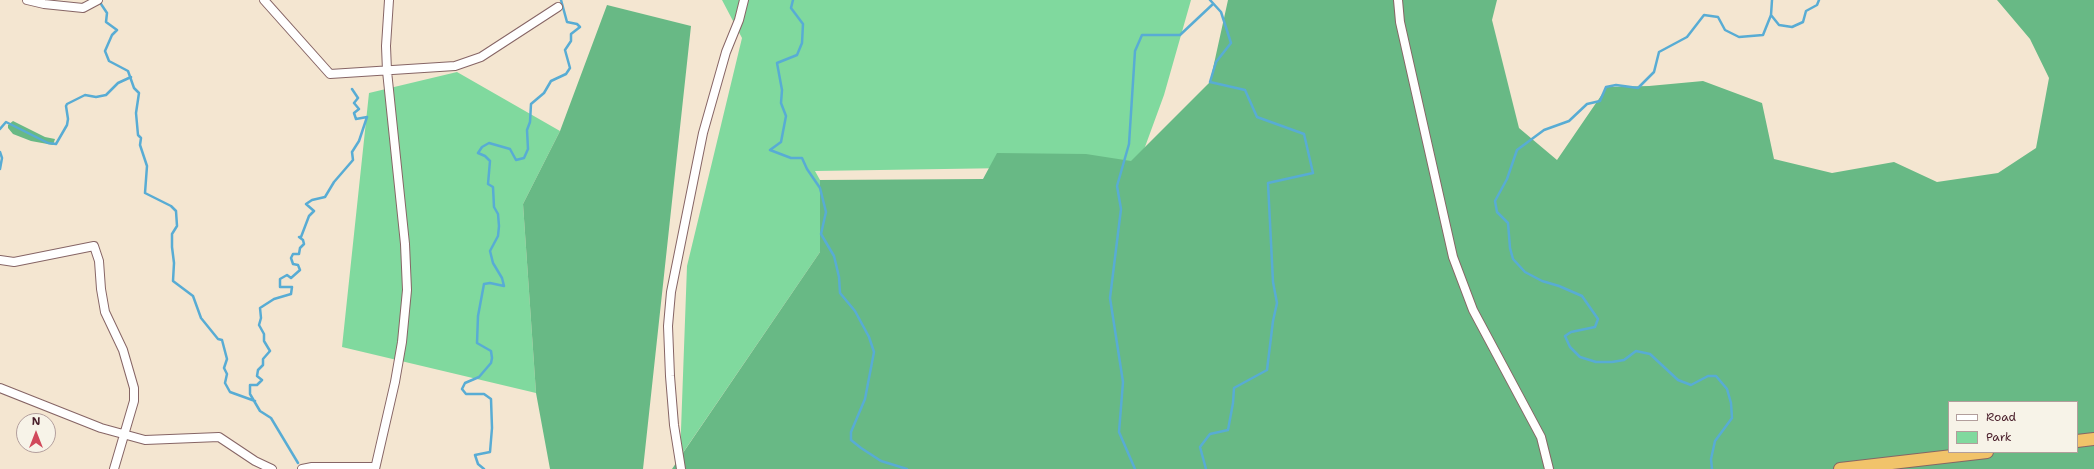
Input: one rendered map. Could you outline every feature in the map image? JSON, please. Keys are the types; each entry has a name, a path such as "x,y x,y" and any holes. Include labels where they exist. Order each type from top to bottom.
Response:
{"highway":[{"path":"2078,442 2094,440"},
{"path":"1840,469 1978,453"}],"street":[{"path":"27,0 44,4 83,8 98,0"},
{"path":"264,0 330,74 455,66 481,57 558,7"},
{"path":"305,468 375,468 395,382 402,342 408,290 405,244 387,71 386,40 389,0"},
{"path":"681,469 674,425 670,376 668,326 671,292 703,133 726,52 739,20 744,0"},
{"path":"1398,0 1400,22 1453,257 1473,310 1540,436 1549,469"},
{"path":"0,260 14,262 94,246 99,261 101,290 105,312 123,350 134,388 134,401 114,469"},
{"path":"0,388 46,407 145,440 219,437 255,461 272,469"}],"green space":[{"path":"722,0 1191,0 1164,95 1138,166 815,171 820,180 820,252 680,457 687,266 742,38"},
{"path":"1228,0 1497,0 1492,20 1519,128 1557,160 1607,87 1649,86 1703,81 1762,103 1774,159 1832,173 1894,162 1937,182 1998,173 2036,148 2049,78 2030,39 1997,0 2094,0 2094,469 672,469 820,252 820,180 983,179 997,153 1086,154 1131,161 1210,82"},
{"path":"607,5 691,26 643,469 550,469 536,393 523,204 560,131"},
{"path":"457,72 560,131 523,204 536,393 342,347 369,93"},
{"path":"13,121 45,137 55,139 53,145 31,141 13,134 8,128 8,125"}],"waterway":[{"path":"484,469 478,464 475,455 490,452 492,428 491,399 484,394 466,394 462,389 465,383 479,377 491,363 491,351 477,343 478,316 484,284 490,283 504,286 502,278 493,263 490,251 498,236 499,226 498,214 494,207 493,187 488,184 490,161 485,156 478,153 482,147 489,143 510,149 516,160 524,158 528,149 527,130 530,122 531,104 544,93 551,81 566,74 570,68 565,50 571,41 571,34 580,27 577,24 567,22 561,0"},
{"path":"793,0 791,8 803,24 802,43 797,55 777,63 782,90 781,103 786,116 781,142 770,150 791,158 802,158 807,169 820,188 826,212 821,234 834,256 839,277 840,293 855,311 869,337 874,352 865,399 851,432 851,440 881,461 907,469"},
{"path":"1206,469 1200,447 1210,434 1228,430 1234,388 1267,370 1273,321 1277,303 1273,282 1268,183 1313,173 1304,134 1257,117 1245,90 1210,82 1216,62 1231,43 1221,12 1210,0"},
{"path":"1771,15 1772,0"},
{"path":"1712,469 1711,459 1715,441 1732,418 1731,403 1727,389 1716,376 1708,376 1691,385 1678,380 1650,354 1636,351 1624,360 1612,362 1596,362 1580,357 1570,347 1565,336 1571,332 1595,327 1598,319 1582,296 1559,286 1542,281 1525,272 1513,259 1510,248 1508,223 1497,212 1495,201 1507,179 1517,150 1544,130 1569,121 1587,104 1600,101 1606,87 1616,85 1638,88 1654,72 1659,52 1687,37 1704,15 1718,17 1725,30 1739,37 1763,35 1771,15 1779,25 1792,27 1803,22 1806,11 1817,5 1819,0"},
{"path":"99,1 107,13 106,22 117,30 112,35 105,51 109,61 128,71 134,88 139,93 136,113 138,135 141,138 140,145 147,166 145,193 171,206 176,211 177,226 172,234 174,263 173,281 193,296 201,318 218,339 222,340 227,359 224,368 227,374 225,383 230,392 255,401"},
{"path":"1135,469 1119,432 1123,382 1110,298 1121,209 1117,186 1129,144 1135,51 1142,35 1180,35 1213,4"},
{"path":"0,129 6,122 48,143 56,144 67,125 67,104 85,95 96,97 106,95 118,83 131,77"},
{"path":"298,463 271,418 260,411 250,394 250,385 257,385 262,380 257,376 258,370 263,365 263,359 270,351 264,341 264,334 259,325 261,318 260,308 274,299 291,294 292,287 280,287 280,279 287,275 291,278 300,270 298,265 293,264 291,258 293,254 299,254 300,248 304,244 303,240 299,237 301,237 309,216 314,211 306,204 312,200 325,197 334,182 353,160 352,152 359,141 367,117 356,119 354,113 359,109 354,103 358,98 352,89"},
{"path":"0,152 2,158 0,169"}]}
